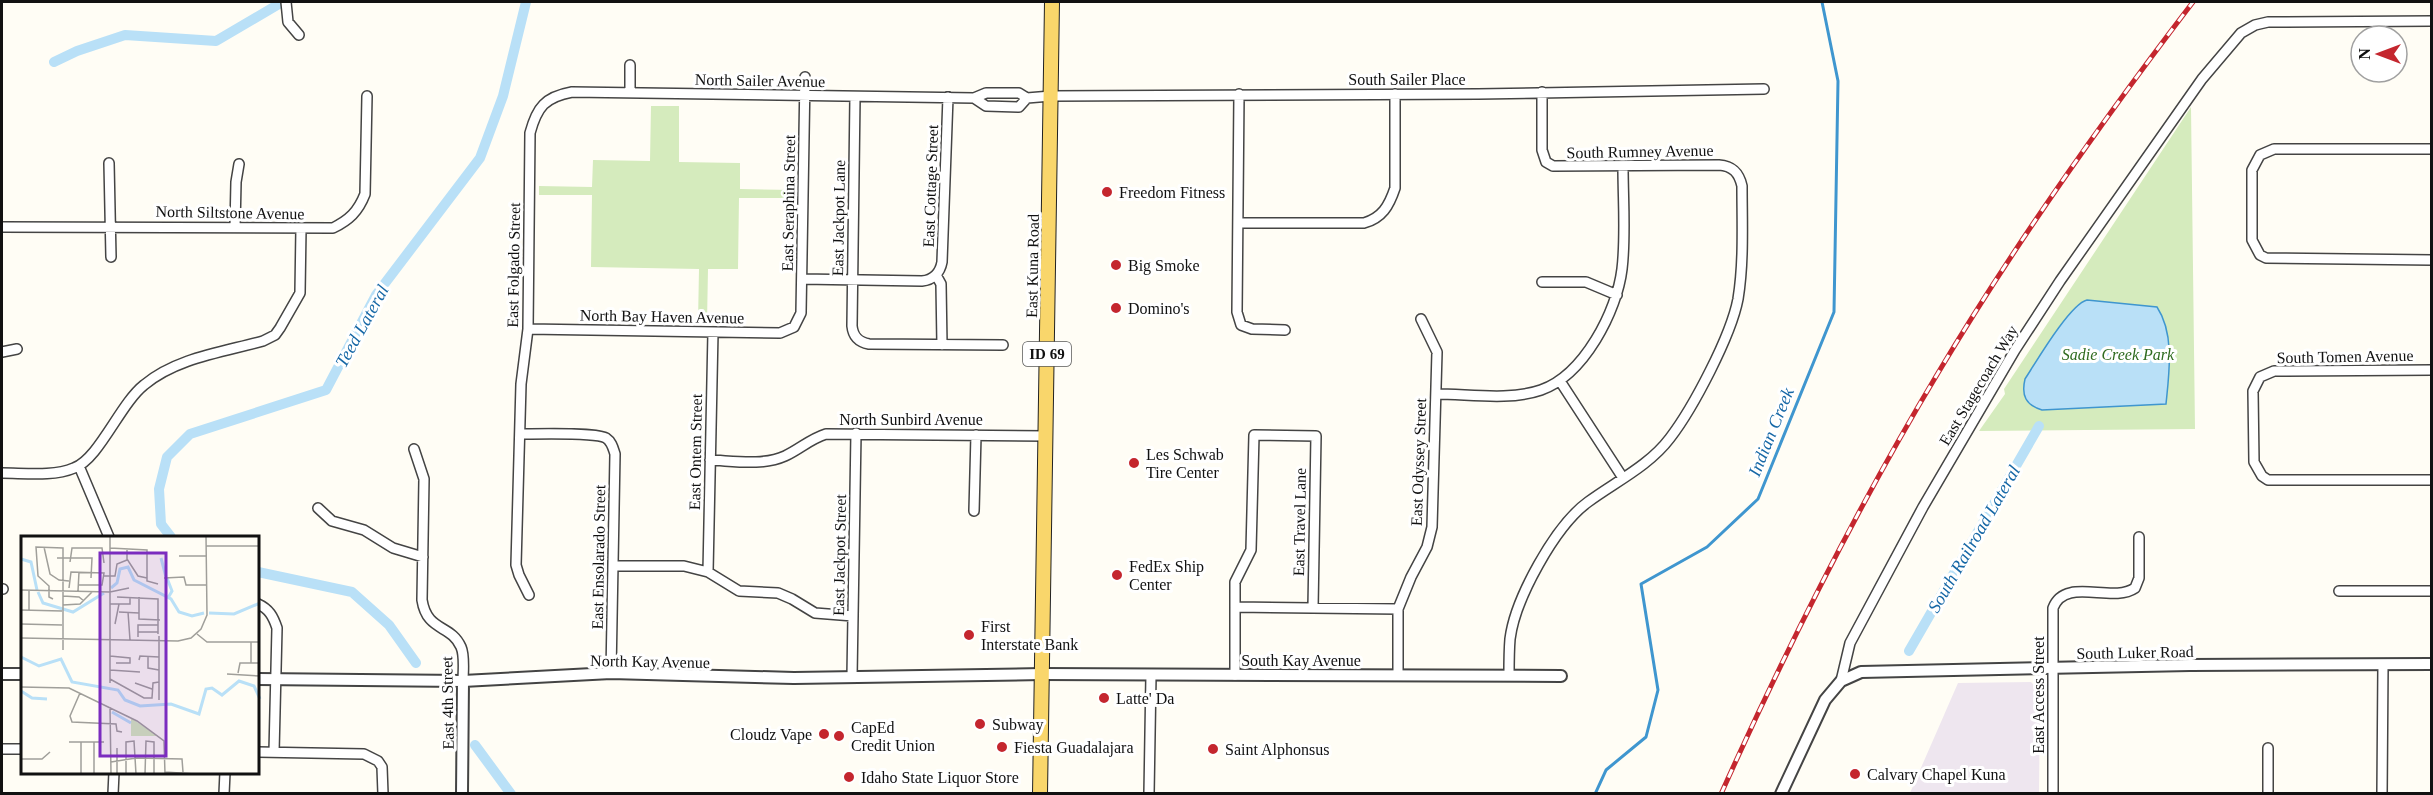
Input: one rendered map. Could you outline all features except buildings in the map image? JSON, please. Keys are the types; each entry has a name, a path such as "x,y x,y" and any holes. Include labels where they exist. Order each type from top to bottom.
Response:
{"main road":[{"name":"East Kuna Road","path":"1042,674 1052,2"},
{"name":"ID 69","path":"1040,794 1042,674"}],"street":[{"path":"286,2 288,22 299,35"},
{"name":"East Stagecoach Way","path":"1780,794 1825,700 1841,681 1850,643 1929,497 2015,350 2124,188 2202,79 2241,33 2255,25 2268,22 2432,21"},
{"path":"630,65 630,93"},
{"name":"East Seraphina Street","path":"794,327 801,313 805,77"},
{"name":"South Sailer Place","path":"1051,96 1764,89"},
{"name":"North Sailer Avenue","path":"546,101 559,94 572,92 974,98 986,93 1019,93 1027,98 1051,96"},
{"name":"South Rumney Avenue","path":"1542,92 1542,150 1546,162 1561,167 1719,165 1734,169 1740,176 1742,273 1730,328 1688,412 1669,440 1652,457 1623,478"},
{"path":"1239,94 1237,312 1241,325 1252,329 1285,330"},
{"path":"1238,223 1364,223 1374,220 1390,202 1395,188 1395,94"},
{"name":"North Siltstone Avenue","path":"2,227 333,228 347,220 359,208 365,194 367,96"},
{"name":"East Jackpot Lane","path":"855,97 852,326 856,338 869,344 942,345"},
{"name":"East Cottage Street","path":"936,275 942,262 948,97"},
{"name":"East Folgado Street","path":"529,595 516,565 521,384 528,329 530,133 535,115 546,101"},
{"path":"2432,149 2274,149 2260,155 2252,170 2252,240 2260,255 2273,260 2432,260"},
{"path":"110,163 111,257"},
{"path":"235,227 236,182 239,164"},
{"path":"1436,394 1520,395 1542,390 1560,381 1582,361 1598,335 1617,295 1622,267 1623,167"},
{"path":"2,472 58,472 79,466 91,456 129,398 156,376 181,363 263,341 275,335 300,293 301,228"},
{"path":"802,279 922,281 929,280 936,275 941,284 942,345 1003,345"},
{"path":"1542,282 1586,282 1617,295"},
{"name":"East Odyssey Street","path":"1398,675 1398,609 1427,547 1432,526 1437,352 1421,319"},
{"name":"North Bay Haven Avenue","path":"528,329 780,333 794,327"},
{"name":"East Ontem Street","path":"708,572 713,332"},
{"path":"2,352 17,349"},
{"name":"South Tomen Avenue","path":"2432,370 2274,371 2260,377 2253,391 2254,462 2262,476 2275,481 2432,480"},
{"path":"1509,675 1510,637 1518,608 1539,564 1556,537 1585,504 1623,478 1560,381"},
{"name":"East Jackpot Street","path":"852,677 856,433"},
{"name":"East Ensolarado Street","path":"520,434 604,436 611,443 615,454 610,673"},
{"name":"North Sunbird Avenue","path":"710,460 755,462 776,459 792,453 815,437 826,434 1046,436"},
{"path":"975,511 976,435"},
{"name":"East Travel Lane","path":"1235,607 1235,582 1251,550 1254,435 1316,436 1313,608"},
{"name":"East 4th Street","path":"414,449 424,479 424,612 430,621 450,633 461,648 462,794"},
{"path":"79,466 109,536"},
{"path":"318,508 332,520 364,530 393,548 423,557"},
{"name":"East Access Street","path":"2053,794 2053,609 2059,598 2068,593 2126,592 2135,588 2139,578 2139,537"},
{"path":"613,566 684,566 708,572 739,591 778,593 815,613 853,616"},
{"path":"2339,591 2432,591"},
{"path":"262,606 274,617 277,628 274,752"},
{"path":"1235,675 1235,607 1398,609"},
{"name":"South Luker Road","path":"1841,681 1861,672 2190,665 2432,664"},
{"path":"2382,794 2383,665"},
{"name":"North Kay Avenue","path":"260,679 403,682 610,673 852,677 1042,674"},
{"path":"2,674 21,674"},
{"name":"South Kay Avenue","path":"1042,674 1561,676"},
{"path":"1149,794 1151,675"},
{"path":"2268,748 2268,794"},
{"path":"2,749 21,749"},
{"path":"260,752 364,754 378,761 384,775 383,794"},
{"path":"113,794 114,774"},
{"path":"224,794 225,774"}],"shaded area":[{"path":"2031,682 2040,692 2039,793 1910,793 1958,683"}],"green space":[{"path":"651,106 679,106 679,162 740,163 740,189 793,190 793,198 739,198 738,269 708,269 707,322 698,322 699,269 591,267 592,195 539,195 539,186 592,187 593,160 650,161"},
{"name":"Sadie Creek Park","path":"2191,107 2195,429 1979,431 2005,394 2004,389"}],"water":[{"path":"2087,300 2157,307 2163,318 2169,342 2166,404 2042,410 2026,399 2025,379 2063,322"}],"waterway":[{"name":"Teed Lateral","path":"170,536 161,524 159,489 167,457 190,434 326,390 376,295 480,158 503,96 526,2"},
{"name":"Indian Creek","path":"1595,794 1606,770 1646,737 1658,690 1641,584 1707,547 1758,499 1834,312 1838,81 1822,2"},
{"path":"54,62 77,51 125,35 216,41 279,4"},
{"name":"South Railroad Lateral","path":"1909,651 2039,426"},
{"name":"Teed Lateral","path":"260,572 352,592 389,625 416,663"},
{"name":"Teed Lateral","path":"475,745 511,794"}],"railway":[{"path":"1721,794 1823,580 1879,475 1938,373 2060,184 2193,2"}],"place":[{"name":"Freedom Fitness","path":"1107,192"},
{"name":"Big Smoke","path":"1116,265"},
{"name":"Domino's","path":"1116,308"},
{"name":"Les Schwab Tire Center","path":"1134,463"},
{"name":"FedEx Ship Center","path":"1117,575"},
{"name":"First Interstate Bank","path":"969,635"},
{"name":"Latte' Da","path":"1104,698"},
{"name":"Subway","path":"980,724"},
{"name":"Cloudz Vape","path":"824,734"},
{"name":"CapEd Credit Union","path":"839,736"},
{"name":"Fiesta Guadalajara","path":"1002,747"},
{"name":"Saint Alphonsus","path":"1213,749"},
{"name":"Calvary Chapel Kuna","path":"1855,774"},
{"name":"Idaho State Liquor Store","path":"849,777"}]}
